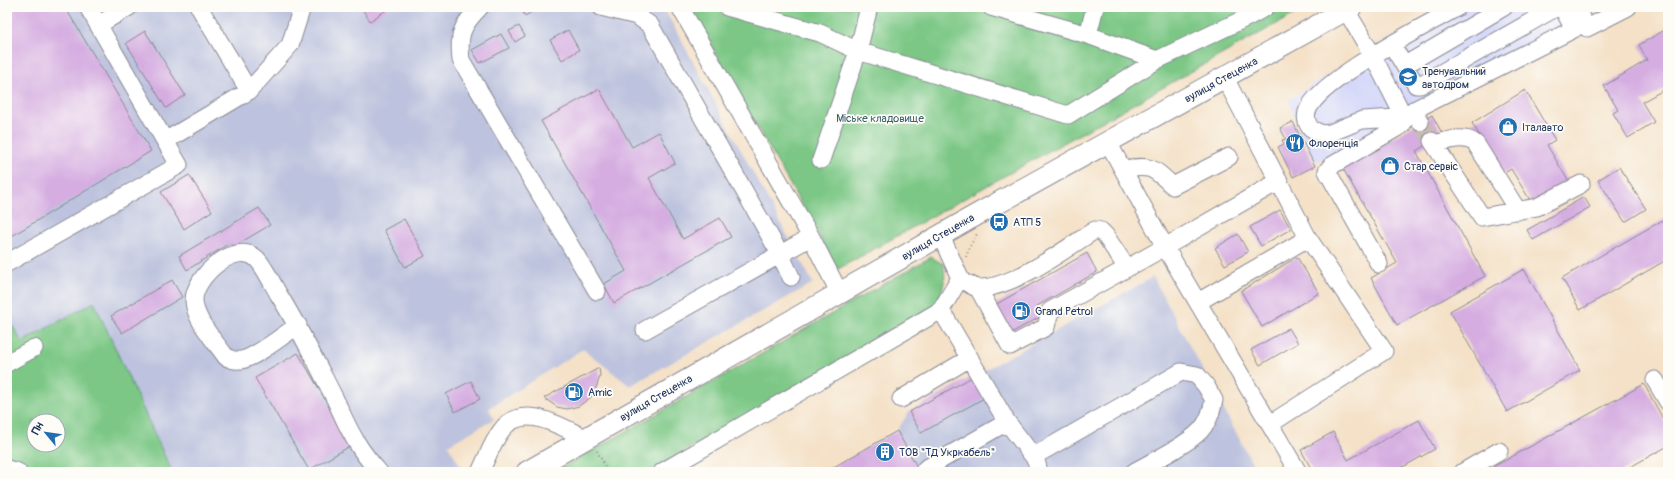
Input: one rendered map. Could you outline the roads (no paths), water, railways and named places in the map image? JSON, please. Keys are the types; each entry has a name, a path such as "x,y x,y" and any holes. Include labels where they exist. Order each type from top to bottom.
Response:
{"main road":[{"name":"вулиця Стеценка","path":"526,472 590,444 840,294 940,236 1349,8"}],"lane":[{"path":"7,263 179,165 88,7"},
{"path":"98,24 129,7"},
{"path":"199,7 249,91"},
{"path":"165,141 249,91 290,45 302,7"},
{"path":"480,7 470,17 460,37 462,60 597,291"},
{"path":"601,7 637,16 650,25 780,254 791,277"},
{"path":"680,7 811,237 840,294"},
{"path":"727,7 820,33 858,51 1068,115 1157,60 1266,7"},
{"path":"821,160 858,51 869,7"},
{"path":"991,7 1088,35 1157,60"},
{"path":"1088,35 1095,7"},
{"path":"1412,116 1362,120 1322,134 1311,129 1306,118 1307,111 1311,104 1321,93 1340,77 1373,56 1458,7"},
{"path":"1404,65 1504,7"},
{"path":"1566,8 1587,28 1628,7"},
{"path":"1349,8 1373,56 1412,116"},
{"path":"1392,45 1416,85 1420,86 1566,8"},
{"path":"1379,264 1327,171 1331,166 1402,125 1405,118 1412,116 1574,29 1566,8"},
{"path":"1225,78 1308,238 1384,352 1270,424"},
{"path":"1518,211 1472,140 1462,139 1433,142 1482,217 1518,211 1537,207 1581,184"},
{"path":"1108,142 1165,247 1298,472"},
{"path":"1123,169 1140,167 1155,169 1173,186 1229,157"},
{"path":"940,236 960,278 978,288 1010,346 1046,327 1050,310 1128,268 1279,181"},
{"path":"978,288 993,287 1017,278 1095,230 1101,231 1105,235 1128,268"},
{"path":"645,330 811,237"},
{"path":"1198,302 1308,238"},
{"path":"298,325 255,354 241,360 230,360 226,357 196,315 194,298 195,291 198,283 210,269 229,256 237,253 250,255 257,259 298,325 357,443 379,472"},
{"path":"662,472 942,310 960,278"},
{"path":"942,310 1007,422 1034,456 1039,472"},
{"path":"7,364 34,348"},
{"path":"901,399 970,358"},
{"path":"1034,456 1181,372 1197,375 1206,386 1214,400 1210,415 1203,428 1188,440 1134,472"},
{"path":"1655,380 1668,402"},
{"path":"480,472 502,429 524,416 538,418 590,444"},
{"path":"925,469 1007,422"},
{"path":"1463,472 1499,451"},
{"path":"7,469 18,472"}],"tunnel":[{"path":"1420,122 1432,141"}],"place":[{"name":"Тренувальний автодром","path":"1408,77"},
{"name":"Італавто","path":"1508,127"},
{"name":"Флоренція","path":"1295,143"},
{"name":"Стар сервіс","path":"1390,166"},
{"name":"АТП 5","path":"999,222"},
{"name":"Grand Petrol","path":"1021,311"},
{"name":"Amic","path":"574,392"},
{"name":"ТОВ \"ТД Укркабель\"","path":"885,452"}],"park label":[{"name":"Міське кладовище","path":"880,118"}]}
